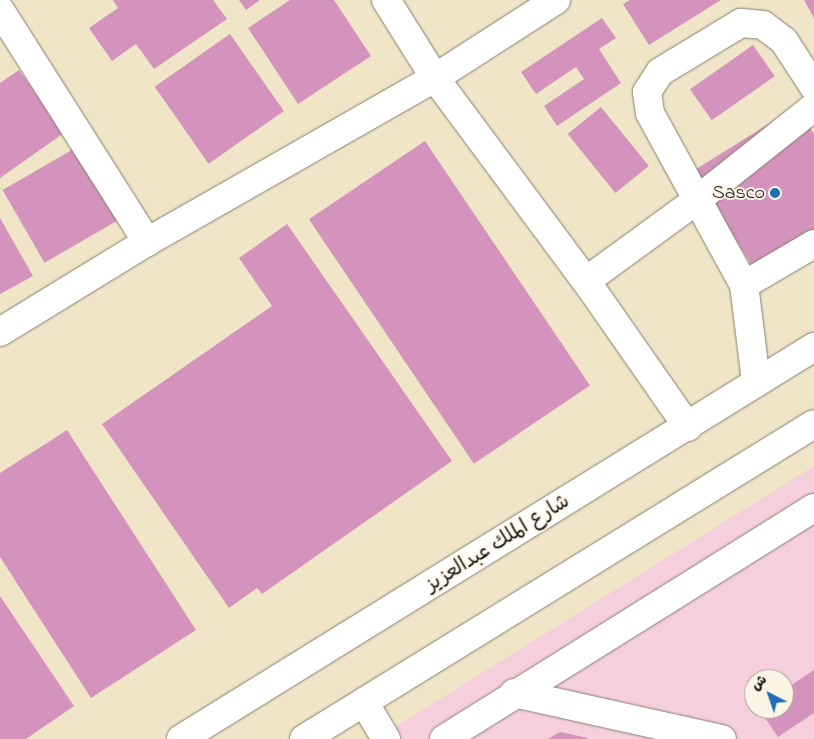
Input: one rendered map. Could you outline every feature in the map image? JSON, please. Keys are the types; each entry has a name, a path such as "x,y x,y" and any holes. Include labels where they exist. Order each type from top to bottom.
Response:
{"street":[{"path":"386,0 435,78 586,281 688,427"},
{"path":"0,332 147,242 435,78 556,0"},
{"path":"1,15 147,242"},
{"path":"756,381 744,285 650,113 647,92 660,72 741,23 763,25 784,41 814,87"},
{"path":"586,281 697,200 814,108"},
{"path":"744,285 814,244"},
{"name":"شارع الملك عبدالعزيز","path":"182,739 688,427 756,381 814,346"},
{"path":"304,739 647,530 814,424"},
{"path":"444,739 514,693 814,508"},
{"path":"514,693 722,739"},
{"path":"364,702 386,739"}],"shaded area":[{"path":"814,466 814,739 376,739"}],"building":[{"path":"113,0 213,0 227,19 154,69 136,44 112,61 89,28 118,8"},
{"path":"239,0 260,0 246,10"},
{"path":"290,0 334,0 371,56 298,104 248,28"},
{"path":"630,0 721,0 649,45 623,4"},
{"path":"804,0 814,0 814,18"},
{"path":"602,18 616,38 599,49 621,83 557,126 544,106 584,79 576,67 536,94 521,72"},
{"path":"230,34 284,111 209,164 155,87"},
{"path":"753,45 775,76 712,120 690,89"},
{"path":"19,70 64,133 0,178 0,83"},
{"path":"797,106 814,134 814,238 757,274 693,171"},
{"path":"601,107 649,166 615,193 568,134"},
{"path":"425,141 590,386 474,464 309,219"},
{"path":"77,147 119,220 45,263 3,190"},
{"path":"0,218 33,276 0,294"},
{"path":"287,224 452,461 262,594 257,588 229,608 102,424 272,306 239,258"},
{"path":"67,430 196,630 91,698 0,557 0,473"},
{"path":"0,596 74,706 26,739 0,739"},
{"path":"814,670 814,713 778,737 766,719 794,719 794,683"},
{"path":"560,732 588,738 588,739 548,739"}],"place":[{"name":"Sasco","path":"775,193"}]}
